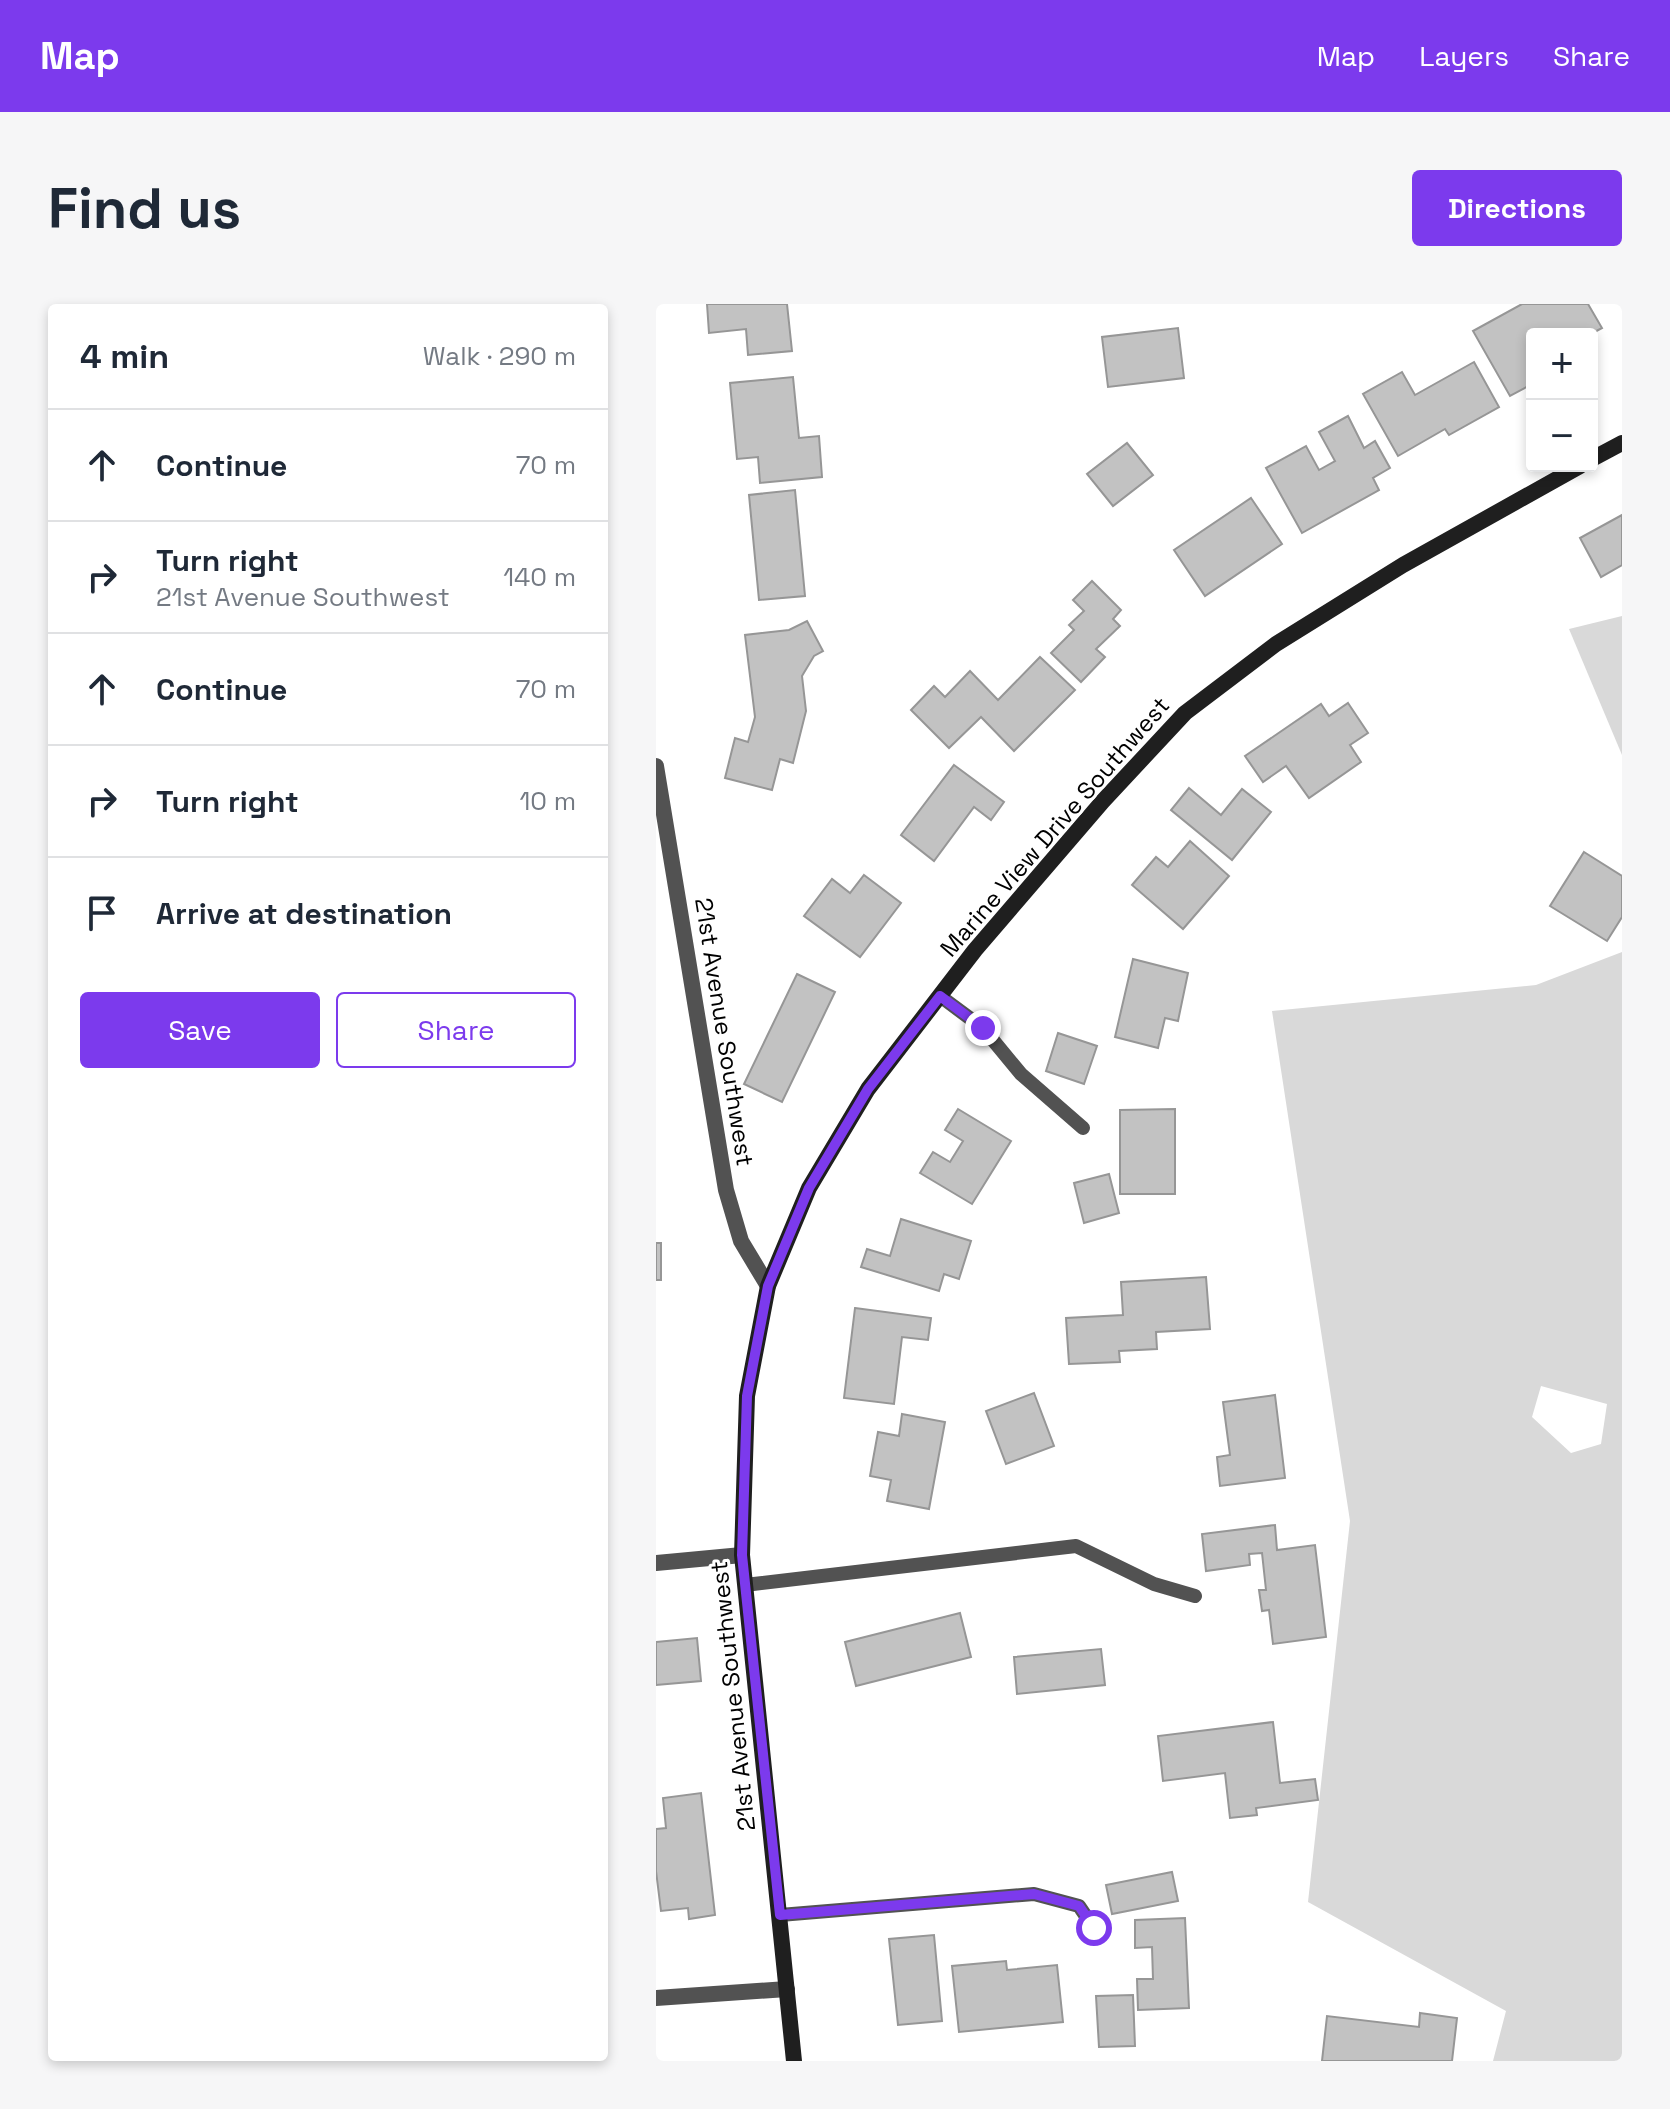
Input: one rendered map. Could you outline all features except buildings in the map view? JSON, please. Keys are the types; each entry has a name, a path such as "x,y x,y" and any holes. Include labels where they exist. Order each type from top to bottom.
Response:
{"street":[{"path":"1598,456 1622,443"},
{"name":"Marine View Drive Southwest","path":"768,1286 809,1188 868,1089 975,950 1093,813 1185,713 1276,644 1390,572 1569,472"},
{"name":"21st Avenue Southwest","path":"656,766 726,1190 741,1241 768,1286 747,1396 742,1555 794,2061"},
{"path":"656,1563 742,1555"},
{"path":"656,1998 787,1989"}],"lane":[{"path":"940,996 983,1028 1021,1074 1083,1128"},
{"path":"745,1585 1076,1546 1154,1584 1195,1596"},
{"path":"780,1915 1034,1894 1079,1906 1094,1928"}],"shaded area":[{"path":"1622,616 1622,755 1569,629"},
{"path":"1622,952 1622,2061 1493,2061 1506,2011 1308,1902 1350,1521 1272,1011 1536,985","holes":["1541,1386 1607,1404 1601,1444 1571,1453 1532,1417"]}],"route":[{"path":"983,1028 940,996 868,1089 809,1188 768,1286 747,1396 742,1555 780,1915 1034,1894 1079,1906 1094,1928"}]}
